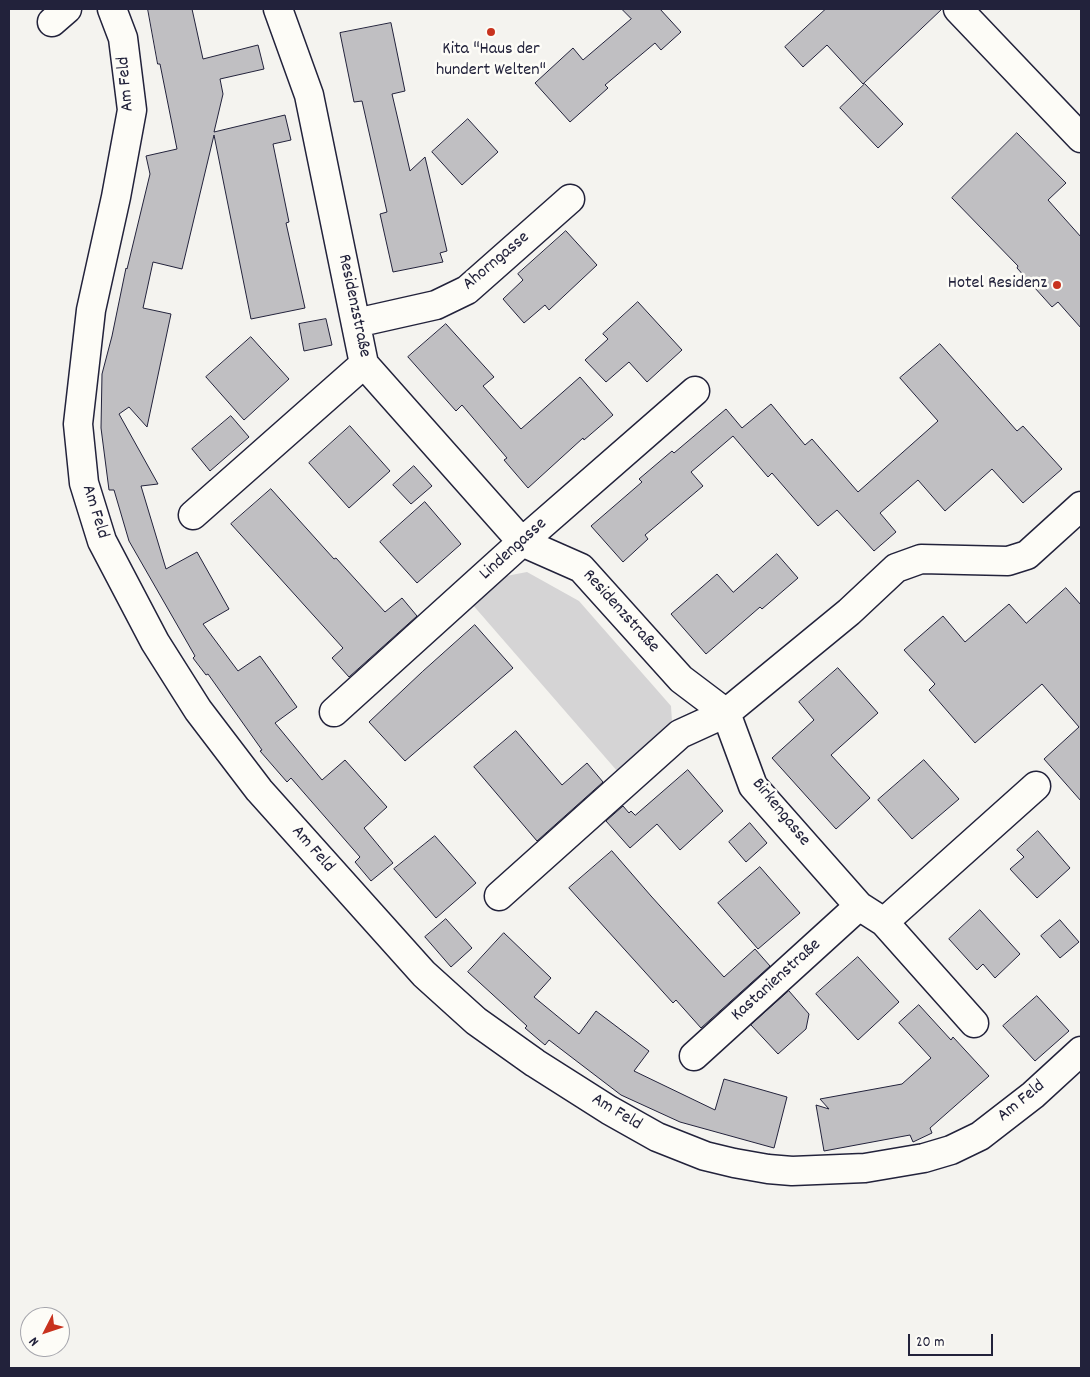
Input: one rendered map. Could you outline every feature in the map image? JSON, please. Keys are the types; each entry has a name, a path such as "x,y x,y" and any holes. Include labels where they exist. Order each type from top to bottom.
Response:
{"street":[{"name":"Am Feld","path":"112,9 123,38 132,110 116,197 91,310 78,424 84,483 102,541 154,642 198,710 259,790 424,974 476,1020 535,1063 618,1115 657,1137 705,1156 768,1170 865,1168 924,1158 952,1150 980,1136 1033,1096 1081,1051"},
{"name":"Residenzstraße","path":"278,9 308,94 364,364 522,542 581,568 681,679 726,713"},
{"path":"958,9 1081,138"},
{"name":"Ahorngasse","path":"356,323 436,305 467,290 570,199"},
{"path":"193,515 364,364"},
{"name":"Lindengasse","path":"334,712 522,542 695,391"},
{"path":"499,896 680,734 726,713 849,612 896,568 921,559 1008,561 1027,555 1081,506"},
{"name":"Birkengasse","path":"726,713 753,786 859,906 884,922 974,1023"},
{"path":"884,922 1036,786"},
{"name":"Kastanienstraße","path":"694,1056 859,906"}],"shaded area":[{"path":"527,572 579,601 671,706 672,722 618,772 472,604 506,576"}],"building":[{"path":"148,9 192,9 203,59 258,45 264,69 220,79 223,94 214,132 285,115 291,140 273,144 289,222 286,223 305,308 251,319 214,135 182,269 153,262 143,308 171,314 147,427 129,407 119,414 158,484 141,486 166,569 197,552 229,609 203,624 238,671 260,656 297,707 275,723 322,780 345,760 387,807 364,828 393,863 371,881 355,862 360,857 291,778 287,782 260,751 262,750 208,674 206,675 193,658 195,656 129,541 114,490 109,490 101,428 102,374 150,174 146,156 177,149"},
{"path":"622,9 660,9 681,32 661,50 655,43 605,85 608,88 570,122 535,83 573,48 583,60 631,19"},
{"path":"826,9 942,9 863,84 827,45 803,67 785,47"},
{"path":"391,23 405,91 392,94 410,171 425,157 447,251 440,253 443,262 393,272 380,214 387,212 362,101 354,102 340,33"},
{"path":"865,84 903,124 878,148 840,108"},
{"path":"468,119 498,152 462,185 432,152"},
{"path":"1017,133 1066,183 1048,200 1081,237 1081,328 1058,302 1052,307 1017,268 1018,266 952,198"},
{"path":"566,231 597,265 549,310 545,305 524,323 503,299 523,280 518,274"},
{"path":"638,302 682,350 647,382 629,362 606,382 585,360 608,339 603,334"},
{"path":"326,319 332,345 304,351 299,324"},
{"path":"446,324 494,377 483,386 521,429 580,377 613,415 584,440 583,438 528,488 504,460 507,458 462,405 456,411 408,357"},
{"path":"251,337 289,379 244,420 206,377"},
{"path":"940,344 1017,431 1023,426 1062,469 1023,503 992,469 945,511 918,480 880,513 896,532 874,551 837,510 818,526 772,473 768,477 733,436 691,472 703,486 645,535 648,539 623,562 591,526 642,482 639,479 672,451 674,453 726,409 742,428 771,404 805,445 812,439 858,492 938,421 900,378"},
{"path":"231,416 249,437 210,471 192,449"},
{"path":"350,426 390,471 349,508 309,463"},
{"path":"414,466 432,486 411,504 393,485"},
{"path":"271,489 385,612 402,598 417,616 349,677 332,658 343,648 231,524"},
{"path":"425,502 461,544 417,583 380,542"},
{"path":"777,554 798,578 762,609 760,607 706,654 671,614 717,574 733,592"},
{"path":"1066,588 1081,605 1081,801 1044,759 1079,727 1042,684 975,743 929,690 935,684 904,650 943,616 965,642 1009,604 1026,623"},
{"path":"475,625 513,668 405,761 369,722"},
{"path":"838,668 878,713 831,755 870,798 836,829 772,758 814,720 799,702"},
{"path":"516,731 562,785 587,763 603,782 537,841 474,767"},
{"path":"924,760 959,799 912,839 878,800"},
{"path":"688,770 723,811 680,850 657,824 630,848 606,821 623,806 629,813 631,811 635,815"},
{"path":"750,823 767,843 746,862 729,842"},
{"path":"1038,831 1070,868 1037,898 1010,869 1024,857 1017,850"},
{"path":"435,836 476,883 436,918 394,869"},
{"path":"612,851 724,977 755,949 770,966 701,1028 676,1000 673,1003 569,888"},
{"path":"760,867 800,913 758,949 718,903"},
{"path":"980,910 1020,954 995,978 983,964 977,970 949,939"},
{"path":"446,919 472,948 451,967 425,937"},
{"path":"1060,920 1079,942 1060,958 1041,936"},
{"path":"504,933 551,978 534,997 579,1034 596,1011 649,1051 634,1071 715,1110 724,1079 787,1097 774,1148 680,1122 621,1095 549,1040 545,1045 468,972"},
{"path":"858,957 899,1002 858,1040 816,994"},
{"path":"789,991 809,1014 806,1029 778,1054 751,1025"},
{"path":"1037,996 1069,1031 1035,1061 1003,1026"},
{"path":"919,1005 951,1040 953,1037 989,1076 930,1128 932,1133 913,1142 910,1135 824,1151 816,1105 829,1109 820,1099 902,1084 931,1058 899,1023"}],"place":[{"name":"Kita \"Haus der hundert Welten\"","path":"491,32"},
{"name":"Hotel Residenz","path":"1057,285"}]}
